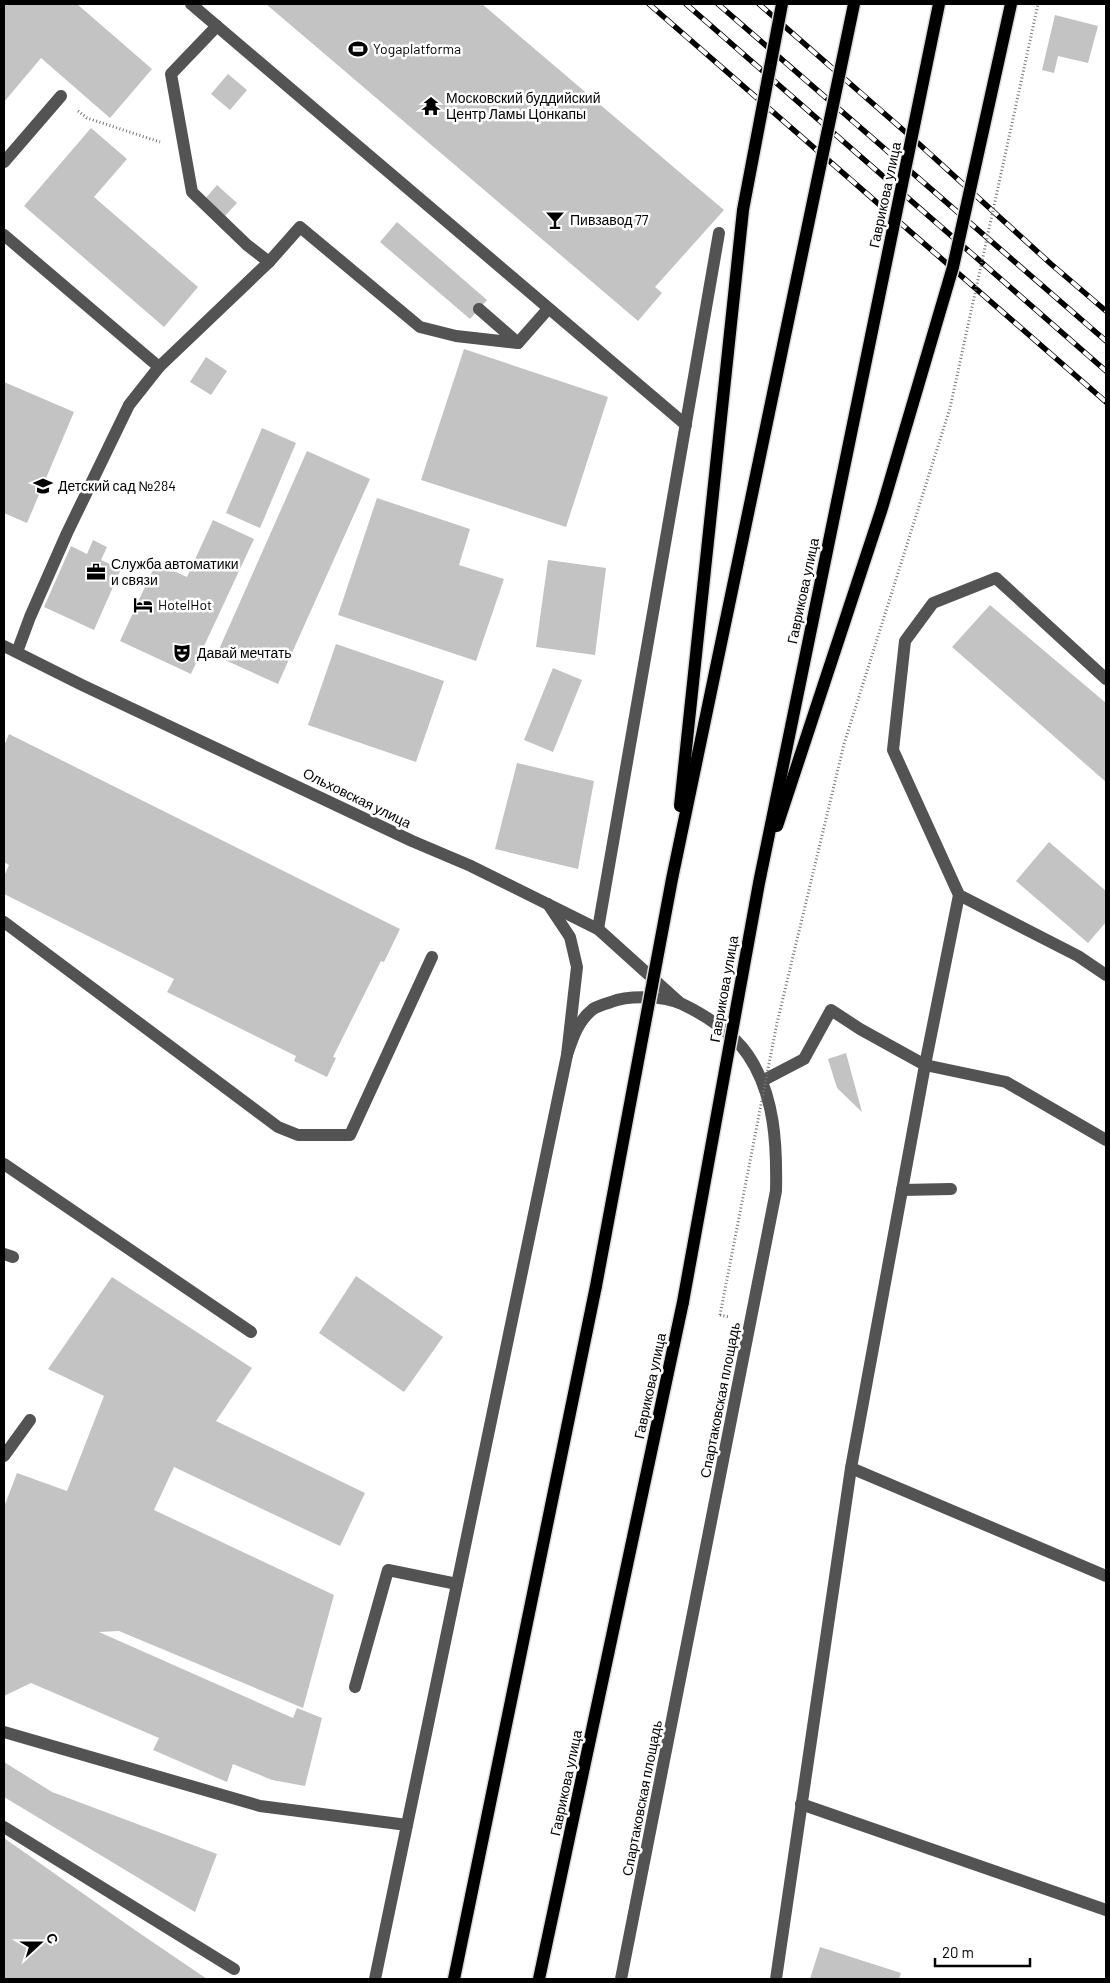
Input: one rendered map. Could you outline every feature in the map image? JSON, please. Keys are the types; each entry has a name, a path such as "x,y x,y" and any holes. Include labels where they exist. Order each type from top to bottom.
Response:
{"main road":[{"path":"672,879 744,210 782,4"},
{"path":"454,1979 596,1286 672,879 854,4"},
{"name":"Гаврикова улица","path":"539,1979 683,1302 758,883 939,4"},
{"path":"758,883 882,508 953,267 1011,4"}],"street":[{"path":"191,4 686,425"},
{"path":"217,26 171,74 192,192 247,245 269,262"},
{"path":"4,162 61,96"},
{"path":"17,652 30,617 67,533 129,405 159,367 269,262 300,228 420,327 456,336 518,343"},
{"path":"598,929 719,233"},
{"path":"4,235 159,367"},
{"path":"479,309 518,343"},
{"path":"518,343 548,309"},
{"path":"776,1979 852,1468 925,1065 959,895 893,750 905,641 933,603 996,578 1106,679"},
{"name":"Ольховская улица","path":"4,646 412,841 471,866 598,929 680,1003"},
{"path":"959,895 1078,956 1106,975"},
{"name":"Спартаковская площадь","path":"548,904 570,937 577,967 568,1055"},
{"path":"4,922 278,1127 298,1135 350,1135 432,957"},
{"name":"Спартаковская площадь","path":"375,1979 568,1055 577,1027 594,1009 621,998 647,997 680,1003 727,1032 748,1054 762,1081 774,1127 777,1160 776,1191 622,1979"},
{"path":"762,1081 804,1059 831,1010 860,1029 925,1065 1006,1082 1106,1140"},
{"path":"4,1164 251,1332"},
{"path":"902,1190 951,1189"},
{"path":"4,1456 30,1420"},
{"path":"852,1468 1106,1576"},
{"path":"355,1687 388,1570 457,1584"},
{"path":"4,1732 260,1806 407,1825"},
{"path":"801,1804 1106,1910"},
{"path":"4,1827 234,1969"}],"path":[{"path":"729,1316 720,1315 777,1022 844,744 950,408 1038,4"},
{"path":"61,96 87,118 185,150"}],"building":[{"path":"4,4 77,4 152,69 110,118 41,58 4,102"},
{"path":"266,4 482,4 724,210 655,287 662,293 638,321"},
{"path":"1055,15 1098,26 1088,63 1058,56 1054,73 1042,70"},
{"path":"228,74 247,90 230,110 211,94"},
{"path":"91,128 127,159 94,197 198,287 164,327 24,206"},
{"path":"217,185 237,203 225,216 205,199"},
{"path":"397,222 487,300 470,319 380,242"},
{"path":"464,349 608,397 566,527 421,480"},
{"path":"206,357 227,371 211,395 190,382"},
{"path":"4,382 74,412 27,523 4,513"},
{"path":"262,428 296,443 260,528 226,513"},
{"path":"307,451 370,479 278,684 216,656"},
{"path":"377,498 470,529 459,565 504,579 476,661 338,615"},
{"path":"213,520 254,539 191,674 120,641 156,563 187,577"},
{"path":"93,540 107,547 101,560 121,569 94,630 44,607 71,546 87,554"},
{"path":"548,560 606,568 595,655 536,647"},
{"path":"990,605 1106,703 1106,782 952,647"},
{"path":"336,644 444,681 416,762 308,725"},
{"path":"553,668 582,680 553,752 524,740"},
{"path":"9,734 400,929 384,962 381,961 333,1057 336,1058 327,1077 294,1061 296,1056 167,992 174,979 4,894 4,876 9,865 4,862 4,746"},
{"path":"517,763 594,781 578,869 495,849"},
{"path":"1049,842 1106,891 1106,922 1088,943 1016,881"},
{"path":"846,1053 862,1112 837,1088 828,1059"},
{"path":"356,1276 443,1337 404,1392 319,1333"},
{"path":"112,1277 252,1368 216,1421 365,1493 340,1546 174,1467 154,1510 334,1595 303,1708 119,1631 99,1632 293,1718 297,1708 322,1718 305,1786 272,1780 233,1764 227,1782 153,1750 159,1738 31,1683 4,1696 4,1507 17,1473 67,1491 104,1396 48,1369"},
{"path":"4,1762 52,1792 217,1854 195,1912 4,1797"},
{"path":"4,1838 132,1928 207,1979 4,1979"},
{"path":"820,1947 901,1973 899,1979 810,1979"}],"railway":[{"path":"649,4 1106,402"},
{"path":"686,4 1106,371"},
{"path":"718,4 1106,341"},
{"path":"759,4 1106,311"}],"place":[{"name":"Yogaplatforma","path":"358,49"},
{"name":"Московский буддийский Центр Ламы Цонкапы","path":"431,106"},
{"name":"Пивзавод 77","path":"555,220"},
{"name":"Детский сад №284","path":"43,486"},
{"name":"Служба автоматики и связи","path":"96,572"},
{"name":"HotelHot","path":"143,605"},
{"name":"Давай мечтать","path":"182,653"}]}
